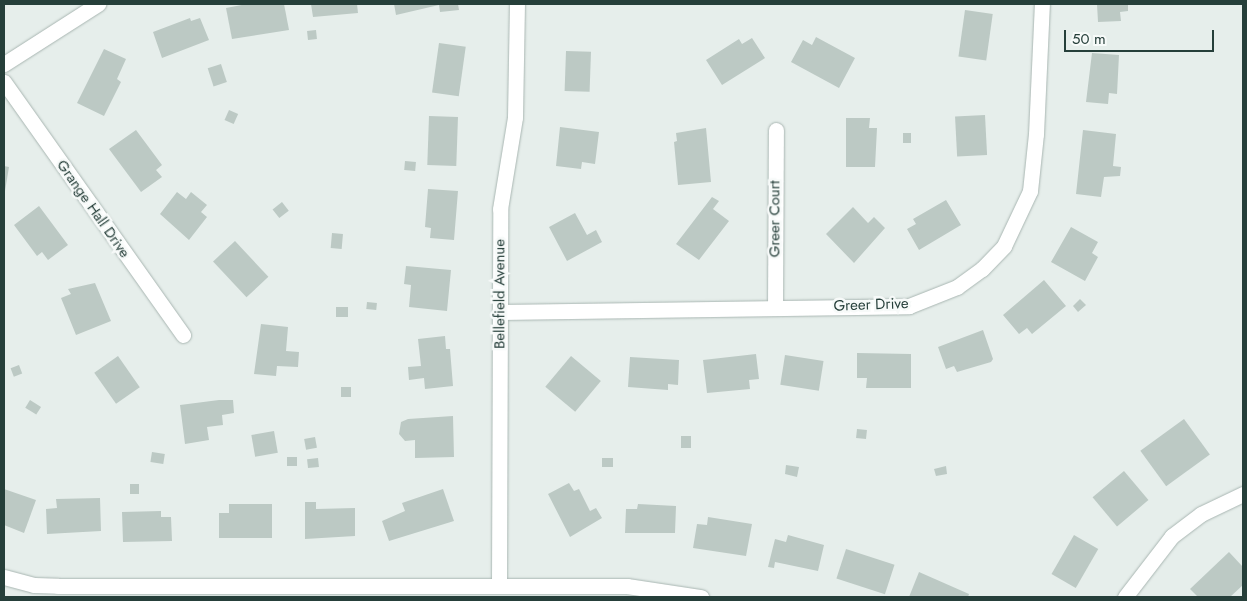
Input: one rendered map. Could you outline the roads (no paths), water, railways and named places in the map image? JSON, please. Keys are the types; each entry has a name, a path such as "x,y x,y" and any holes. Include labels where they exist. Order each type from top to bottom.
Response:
{"street":[{"path":"4,64 98,4"},
{"name":"Bellefield Avenue","path":"500,584 500,209 515,117 518,4"},
{"name":"Greer Drive","path":"500,312 909,306 964,283 998,252 1021,215 1033,175 1042,4"},
{"name":"Grange Hall Drive","path":"4,82 183,335"},
{"name":"Greer Court","path":"775,308 776,130"},
{"path":"1125,597 1172,536 1201,514 1243,494"},
{"path":"4,577 34,585 58,586 500,584 627,586 701,597"}]}
